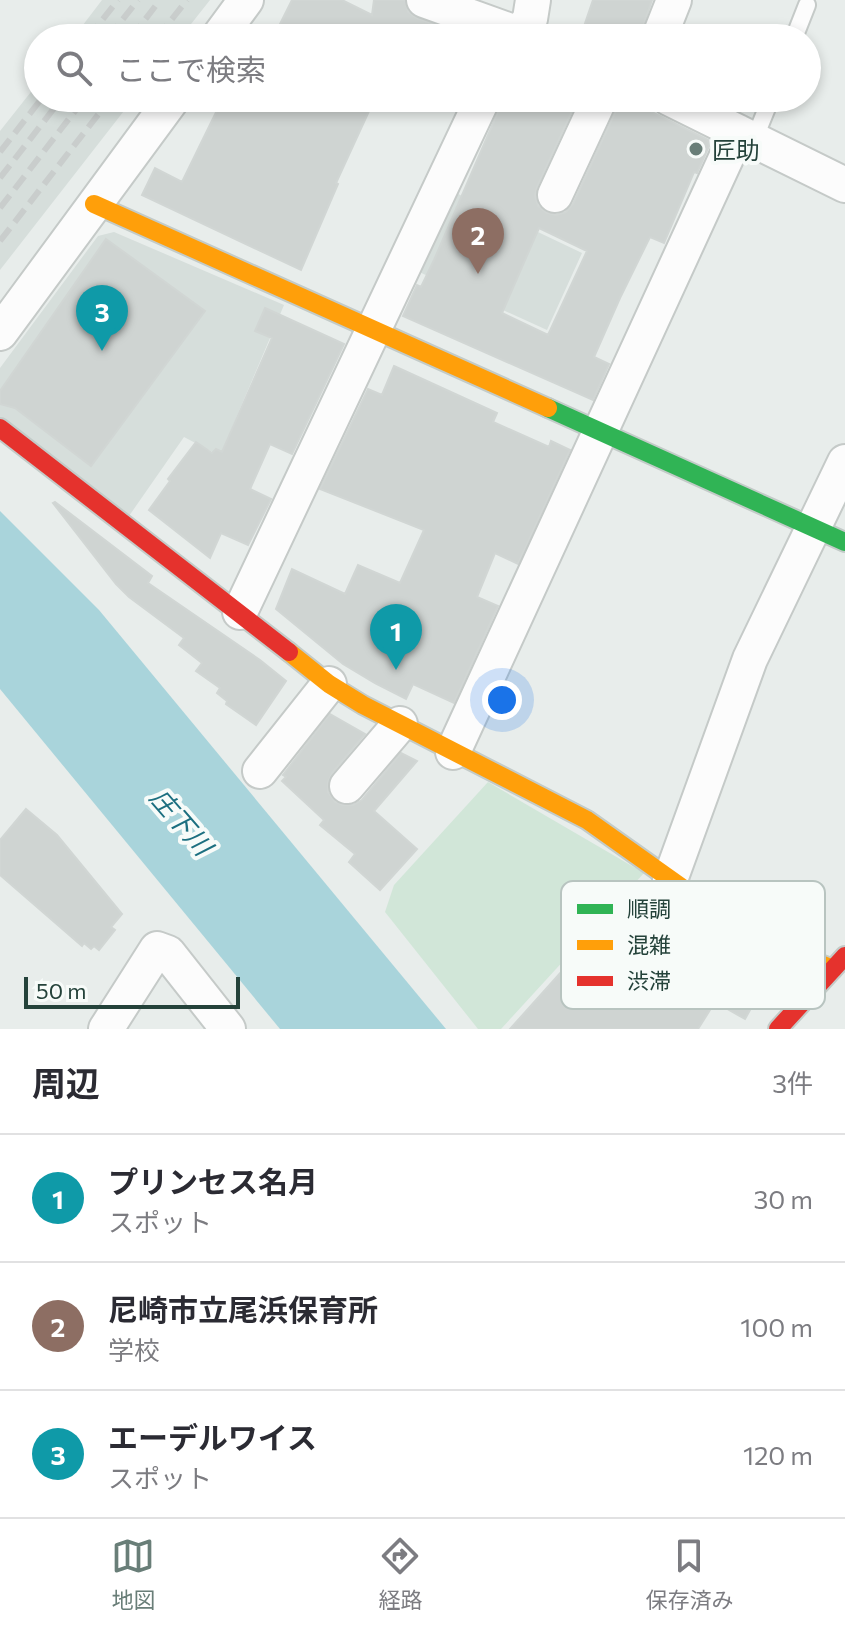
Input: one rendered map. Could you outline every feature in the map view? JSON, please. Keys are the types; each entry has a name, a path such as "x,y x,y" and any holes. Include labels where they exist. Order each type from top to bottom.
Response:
{"street":[{"path":"228,24 246,0"},
{"path":"424,0 488,24"},
{"path":"528,24 533,0"},
{"path":"665,24 674,0"},
{"path":"0,333 163,112"},
{"path":"240,612 476,112"},
{"path":"555,195 594,112"},
{"path":"697,112 845,185"},
{"path":"453,752 600,433 746,136"},
{"path":"94,204 830,535"},
{"path":"0,428 329,684 453,752 567,808 670,881"},
{"path":"681,881 750,659 830,535 845,462"},
{"path":"260,771 329,684"},
{"path":"347,786 400,724"},
{"path":"106,1029 157,949 168,953 228,1029"},
{"path":"825,977 839,962"},
{"path":"778,1029 796,1009"}],"lane":[{"path":"800,24 807,5"},
{"path":"746,136 762,112"}],"shaded area":[{"path":"102,0 210,0 191,24 84,24"},
{"path":"24,101 24,112 123,112 0,270 0,131"},
{"path":"454,192 582,253 547,330 417,271"},
{"path":"114,232 284,305 220,456 184,437 129,516 0,417 0,368 98,236"}],"green space":[{"path":"488,782 644,873 637,881 561,881 561,964 501,1029 478,1029 385,912 394,885"}],"water":[{"name":"庄下川","path":"0,511 99,610 446,1029 280,1029 0,689"}],"building":[{"path":"292,0 342,0 372,15 374,0 405,0 408,12 433,24 280,24"},
{"path":"593,0 652,0 644,24 585,24"},
{"path":"216,112 369,112 301,270 142,195 155,168 182,182"},
{"path":"498,112 572,112 535,196 538,206 556,215 566,212 573,204 615,112 652,112 708,140 709,146 697,173 694,172 664,243 650,237 620,298 594,357 609,364 593,400 403,316 417,285 421,287","holes":["539,228 587,251 548,335 502,313"]},
{"path":"106,239 205,311 91,466 15,408 0,404 0,391"},
{"path":"265,308 344,344 292,454 270,444 250,489 271,499 248,545 221,533 210,558 149,510 196,442 212,453 216,449 222,452 272,338 255,331"},
{"path":"394,366 497,413 493,422 549,447 551,441 570,450 518,564 495,553 477,597 498,606 454,703 413,684 406,699 375,683 343,664 276,609 292,569 345,594 358,565 400,583 424,530 320,489 368,389 382,395"},
{"path":"55,502 152,576 148,583 286,681 256,725 226,704 227,701 217,693 220,688 196,671 202,663 179,645 184,638 116,584"},
{"path":"330,714 365,734 328,782 328,792 335,802 353,805 362,800 401,753 417,761 374,811 417,849 380,890 349,862 355,854 320,825 324,820 282,781 286,777 283,775"},
{"path":"26,809 57,835 122,914 111,927 115,930 99,950 94,946 91,949 84,943 82,946 0,875 0,840"},
{"path":"561,972 561,1009 711,1009 698,1029 510,1029"},
{"path":"727,1009 751,1009 745,1019"}],"railway":[{"path":"99,24 118,0"},
{"path":"119,24 138,0"},
{"path":"142,24 160,0"},
{"path":"168,24 187,0"},
{"path":"0,152 31,112"},
{"path":"0,178 51,112"},
{"path":"0,208 74,112"},
{"path":"0,241 100,112"}],"traffic: fast":[{"path":"548,408 845,542"}],"traffic: slow":[{"path":"94,204 548,408"},
{"path":"289,652 329,684 363,705 587,820 673,881"},
{"path":"825,966 833,969"}],"traffic: jam":[{"path":"0,428 289,652"},
{"path":"825,978 845,956"},
{"path":"778,1029 796,1009"}],"place":[{"name":"匠助","path":"696,149"},
{"name":"尼崎市立尾浜保育所","path":"478,274"},
{"name":"エーデルワイス","path":"102,351"},
{"name":"プリンセス名月","path":"396,670"}]}
